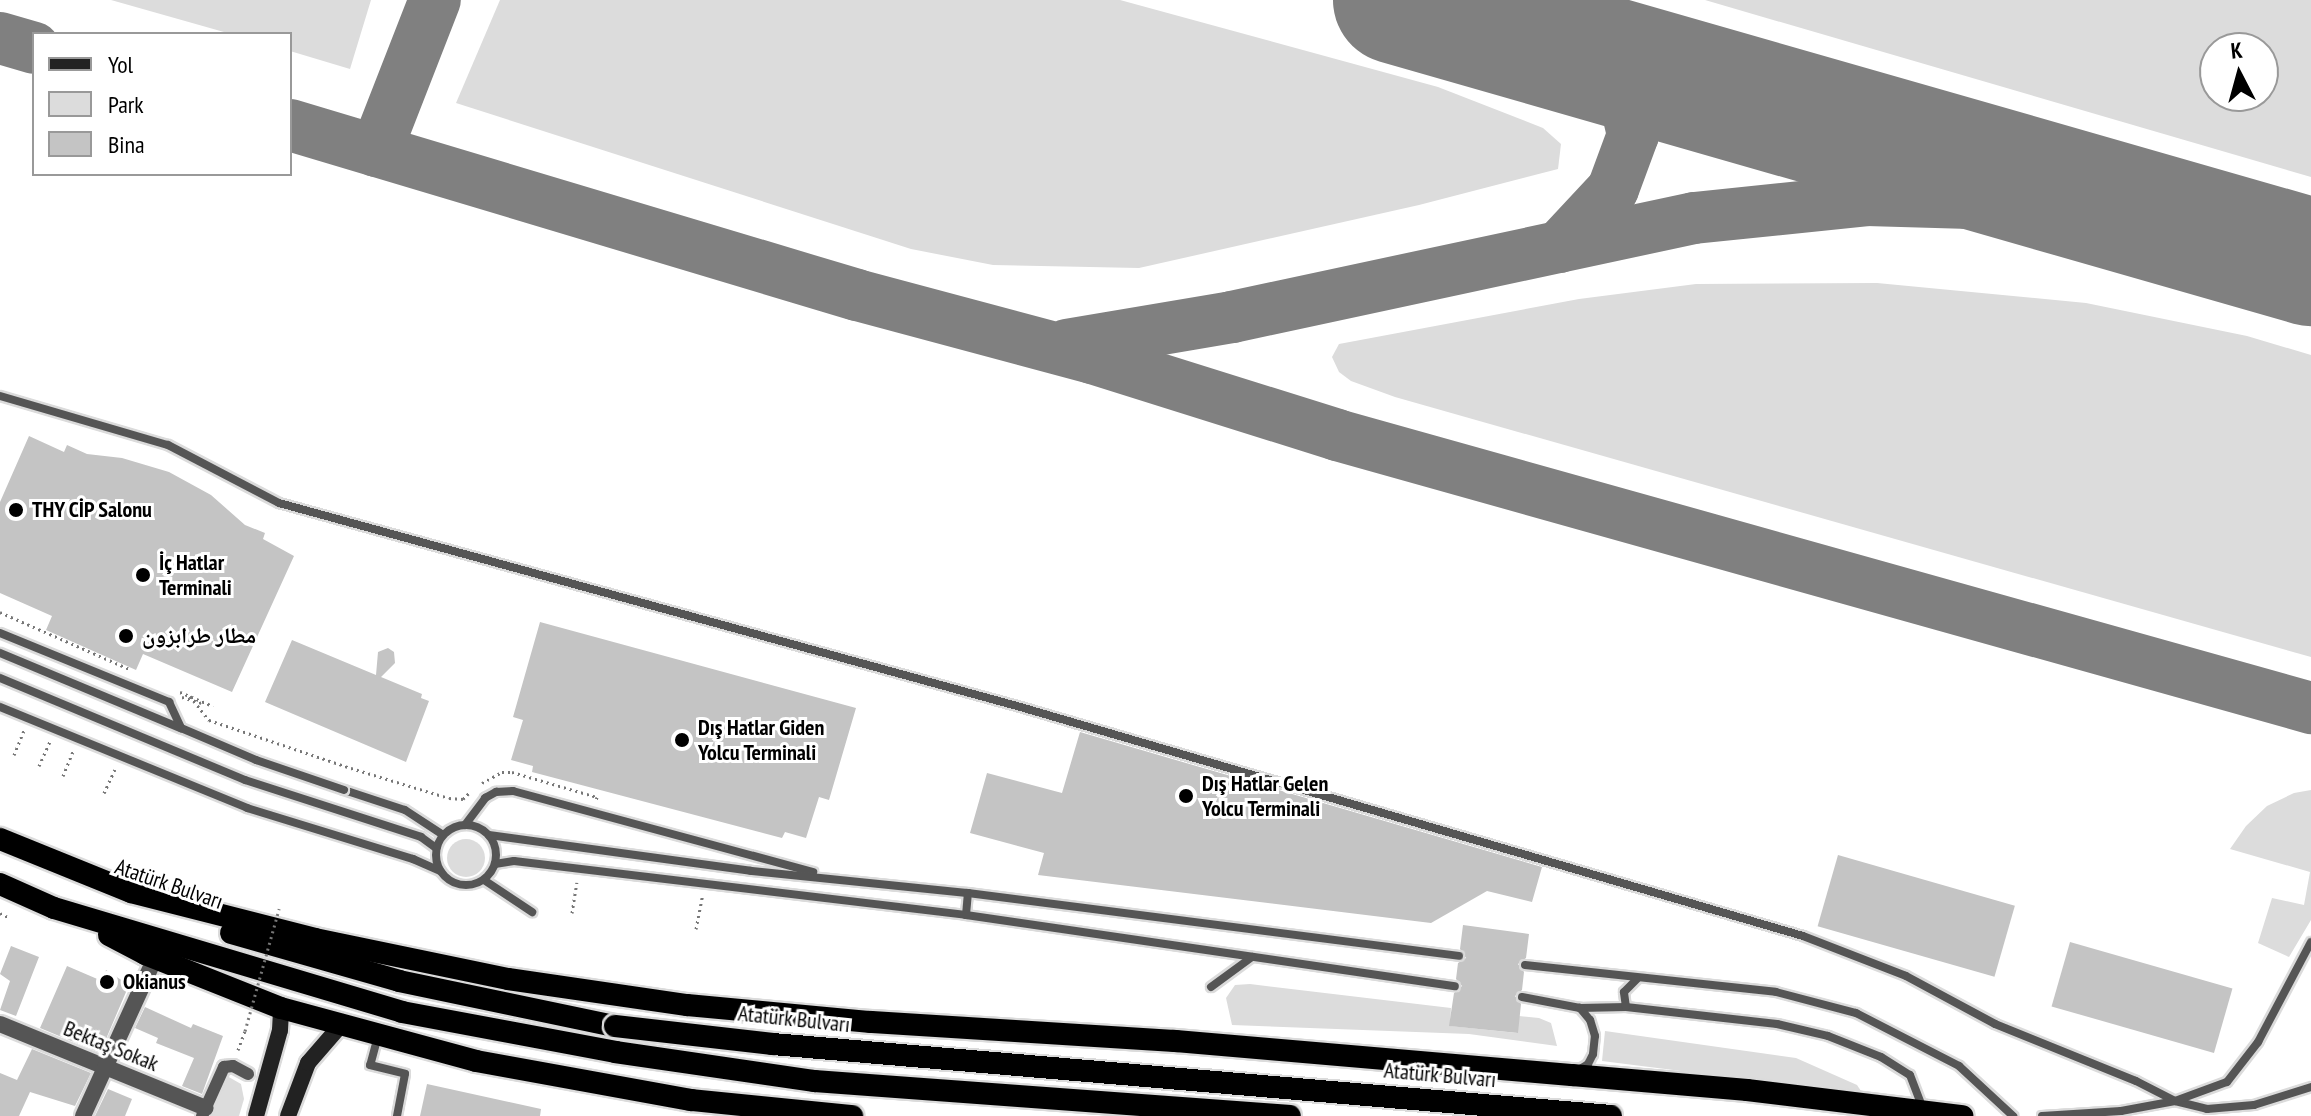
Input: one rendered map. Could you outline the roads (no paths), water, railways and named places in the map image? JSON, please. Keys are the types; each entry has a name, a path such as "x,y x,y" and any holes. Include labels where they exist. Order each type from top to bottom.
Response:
{"highway":[{"name":"Atatürk Bulvarı","path":"0,840 106,891 194,922 399,981 615,1026 803,1047 1611,1116"},
{"path":"0,840 131,892 315,939 508,979 687,1005 871,1022 1175,1041 1572,1075 1962,1116"},
{"path":"0,884 155,958 281,1008 340,1026 476,1061 649,1093 839,1115"},
{"path":"54,908 402,1012 615,1052 815,1081 1290,1116"}],"main road":[{"path":"256,1116 280,1030 281,1008"},
{"path":"288,1116 308,1063 340,1026"}],"street":[{"path":"83,1116 155,958"},
{"name":"Bektaş Sokak","path":"0,1024 204,1112"},
{"path":"204,1112 224,1067 233,1066 248,1074"}],"lane":[{"path":"0,396 168,445 279,503 1017,706 1803,936 1906,976 1995,1024 2136,1081 2175,1101 2207,1109 2254,1105 2311,1087"},
{"path":"0,633 169,702 181,728"},
{"path":"0,653 256,760 405,810 443,835"},
{"path":"0,678 245,780 421,837 436,848"},
{"path":"1,707 247,808 413,859 440,871 456,884 475,884 484,880 495,864 495,844 489,835 475,826 465,825"},
{"path":"440,871 436,848 443,835 465,825 485,798 496,792 513,791 834,877"},
{"path":"489,835 751,871 834,877 968,893 1459,956"},
{"path":"495,864 514,861 966,915 1455,986"},
{"path":"484,880 532,912"},
{"path":"966,915 968,893"},
{"path":"2042,1116 2121,1111 2175,1101 2227,1082 2258,1042 2311,942"},
{"path":"1211,987 1252,957"},
{"path":"1525,965 1776,992 1856,1013 1959,1066 2013,1116"},
{"path":"1626,1007 1624,992 1638,979"},
{"path":"1522,997 1580,1008 1626,1007 1777,1024 1828,1036 1881,1057 1910,1075 1923,1113"},
{"path":"1572,1075 1588,1064 1593,1054 1595,1036 1590,1020 1580,1008"},
{"path":"378,1035 370,1065 405,1074 397,1116"}],"place":[{"name":"THY CİP Salonu","path":"16,510"},
{"name":"İç Hatlar Terminali","path":"143,575"},
{"name":"مطار طرابزون","path":"126,636"},
{"name":"Dış Hatlar Giden Yolcu Terminali","path":"682,740"},
{"name":"Dış Hatlar Gelen Yolcu Terminali","path":"1186,796"},
{"name":"Okianus","path":"107,982"}]}
